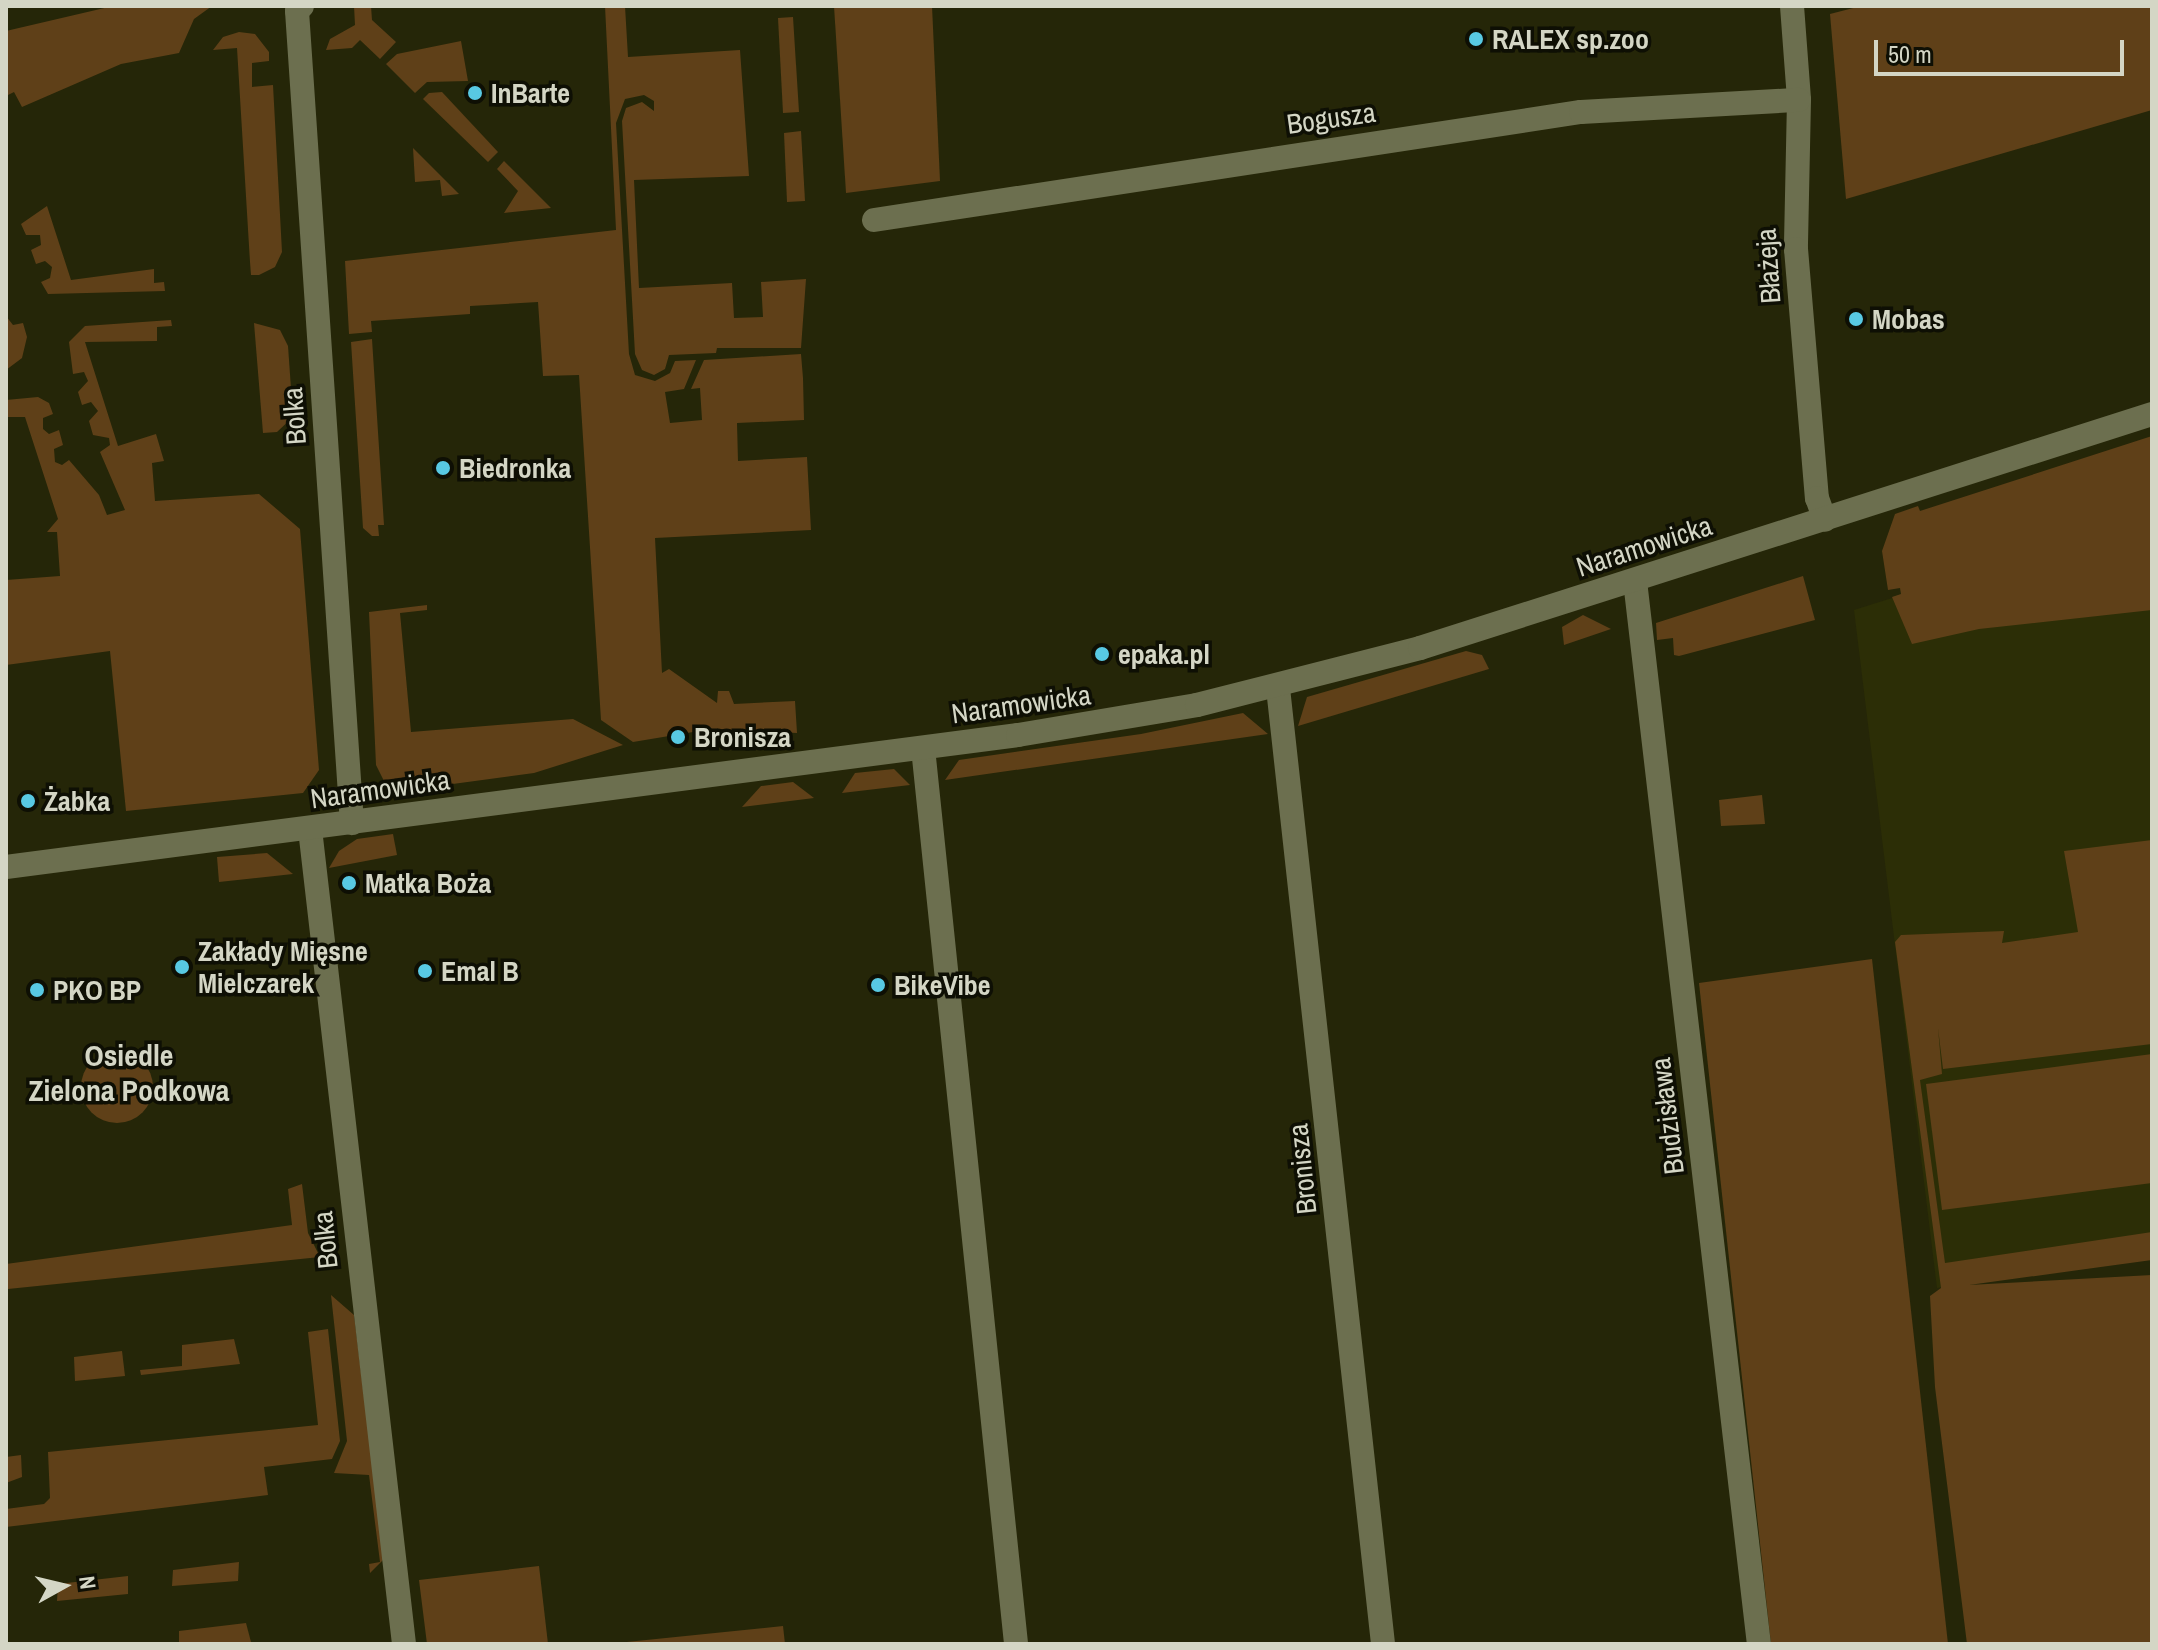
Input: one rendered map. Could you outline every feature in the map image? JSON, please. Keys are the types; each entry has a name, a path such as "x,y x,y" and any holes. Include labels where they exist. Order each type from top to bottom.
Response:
{"street":[{"name":"Bolka","path":"302,6 297,11 352,823"},
{"name":"Błażeja","path":"1792,6 1799,100 1795,226 1817,498 1825,520"},
{"name":"Bogusza","path":"874,220 1581,112 1799,100"},
{"name":"Naramowicka","path":"6,867 1088,725 1278,688 1635,581 2152,414"},
{"name":"Budzisława","path":"1635,581 1759,1644"},
{"name":"Bronisza","path":"1278,688 1383,1644"},
{"path":"923,748 1016,1644"},
{"name":"Bolka","path":"310,829 404,1644"}],"shaded area":[{"path":"113,6 212,6 194,19 179,53 121,64 22,107 14,92 6,96 6,31"},
{"path":"354,6 371,6 372,20 396,42 380,59 360,40 352,48 326,50 330,39 355,25"},
{"path":"605,6 625,6 628,57 740,50 749,176 634,180 639,288 732,283 734,318 763,317 761,282 806,279 801,348 717,348 716,353 669,355 665,369 654,375 642,370 635,354 622,121 626,108 642,102 654,111 654,101 644,95 625,99 616,123 629,354 635,375 655,381 670,373 675,361 696,360 684,389 665,392 670,423 702,420 700,388 691,389 704,360 801,354 803,378 804,420 737,423 738,461 807,457 811,530 655,538 662,673 669,669 717,703 718,691 729,691 734,704 795,701 797,733 711,729 633,742 601,720 579,375 543,376 538,302 470,306 470,314 371,321 372,332 349,334 345,261 616,230"},
{"path":"834,6 932,6 940,181 846,193"},
{"path":"1861,6 2152,6 2152,110 1846,199 1830,14"},
{"path":"793,17 799,112 783,113 778,18"},
{"path":"239,32 255,34 269,52 269,61 252,63 252,87 273,85 282,252 275,267 259,275 251,275 237,48 213,50 223,37"},
{"path":"461,41 468,81 427,82 415,93 386,64 397,54"},
{"path":"442,92 498,152 488,162 423,99 429,93"},
{"path":"801,131 805,201 787,202 784,133"},
{"path":"413,148 459,194 442,196 440,180 415,182"},
{"path":"504,161 551,208 504,213 518,191 497,169"},
{"path":"47,206 71,280 154,269 154,283 164,282 165,291 48,294 41,282 50,278 52,267 45,261 36,264 31,250 41,245 40,235 26,235 21,224"},
{"path":"6,316 13,325 23,323 27,337 22,358 6,370"},
{"path":"171,320 172,326 157,327 157,341 85,342 118,446 156,434 164,461 152,463 155,501 259,494 300,529 319,770 303,793 126,811 110,651 6,665 6,580 60,576 57,532 47,532 58,519 25,417 6,417 6,400 38,397 49,403 53,414 43,418 43,429 49,434 59,430 63,445 54,449 55,462 62,465 69,460 99,495 107,515 125,510 100,452 110,445 109,438 93,435 89,421 98,411 91,402 82,405 78,392 88,381 84,372 73,374 69,342 85,326"},
{"path":"254,323 280,330 288,346 293,417 277,432 263,433"},
{"path":"372,339 384,525 378,525 379,536 372,536 363,528 351,342"},
{"path":"2152,436 2152,610 1979,629 1912,644 1892,597 1901,594 1900,588 1888,590 1882,551 1895,514 1918,506 1920,511"},
{"path":"2152,516 2152,1253 1937,1288 1854,610"},
{"path":"1803,576 1815,620 1679,656 1674,655 1673,638 1657,640 1656,623"},
{"path":"427,605 427,610 400,613 411,732 573,719 623,745 534,773 401,791 387,787 376,765 369,612"},
{"path":"1583,615 1611,629 1564,645 1562,627"},
{"path":"1466,651 1482,655 1489,669 1298,726 1307,697"},
{"path":"1243,713 1268,734 945,780 959,760 1141,734"},
{"path":"894,769 910,785 842,793 855,773"},
{"path":"793,782 814,798 742,807 761,786"},
{"path":"1762,795 1765,824 1721,826 1719,800"},
{"path":"393,834 397,855 329,868 339,851 357,839"},
{"path":"2152,840 2152,1044 1943,1069 1938,1028 1942,1074 1920,1080 1945,1263 2152,1232 2152,1260 1969,1285 2152,1275 2152,1644 1967,1644 1935,1387 1930,1296 1941,1288 1895,942 1901,935 2004,931 2002,943 2078,932 2064,851"},
{"path":"267,853 293,874 219,882 217,857"},
{"path":"1872,959 1948,1644 1771,1644 1699,983"},
{"path":"117,1051 137,1057 147,1067 153,1087 147,1107 137,1117 117,1123 97,1117 87,1107 81,1087 87,1067 97,1057"},
{"path":"2152,1054 2152,1183 1942,1210 1926,1084"},
{"path":"302,1184 308,1233 320,1257 8,1289 6,1302 6,1264 292,1225 288,1189"},
{"path":"331,1295 354,1315 384,1559 370,1573 369,1564 380,1562 369,1475 334,1473 347,1441"},
{"path":"328,1329 340,1441 332,1459 264,1467 268,1495 6,1527 6,1509 44,1504 50,1498 48,1452 318,1425 308,1332"},
{"path":"234,1339 240,1364 141,1375 140,1370 182,1366 182,1345"},
{"path":"122,1351 125,1376 75,1381 74,1357"},
{"path":"21,1455 22,1477 6,1483 6,1457"},
{"path":"239,1562 238,1581 172,1586 173,1570"},
{"path":"539,1566 548,1644 427,1644 419,1580"},
{"path":"128,1576 128,1594 57,1601 58,1584"},
{"path":"246,1623 251,1642 179,1644 179,1631"},
{"path":"783,1626 785,1644 607,1644"}],"place":[{"name":"RALEX sp.zoo","path":"1476,39"},
{"name":"InBarte","path":"475,93"},
{"name":"Mobas","path":"1856,319"},
{"name":"Biedronka","path":"443,468"},
{"name":"epaka.pl","path":"1102,654"},
{"name":"Bronisza","path":"678,737"},
{"name":"Żabka","path":"28,801"},
{"name":"Matka Boża","path":"349,883"},
{"name":"Zakłady Mięsne Mielczarek","path":"182,967"},
{"name":"Emal B","path":"425,971"},
{"name":"BikeVibe","path":"878,985"},
{"name":"PKO BP","path":"37,990"}],"district":[{"name":"Osiedle Zielona Podkowa","path":"129,1072"}]}
